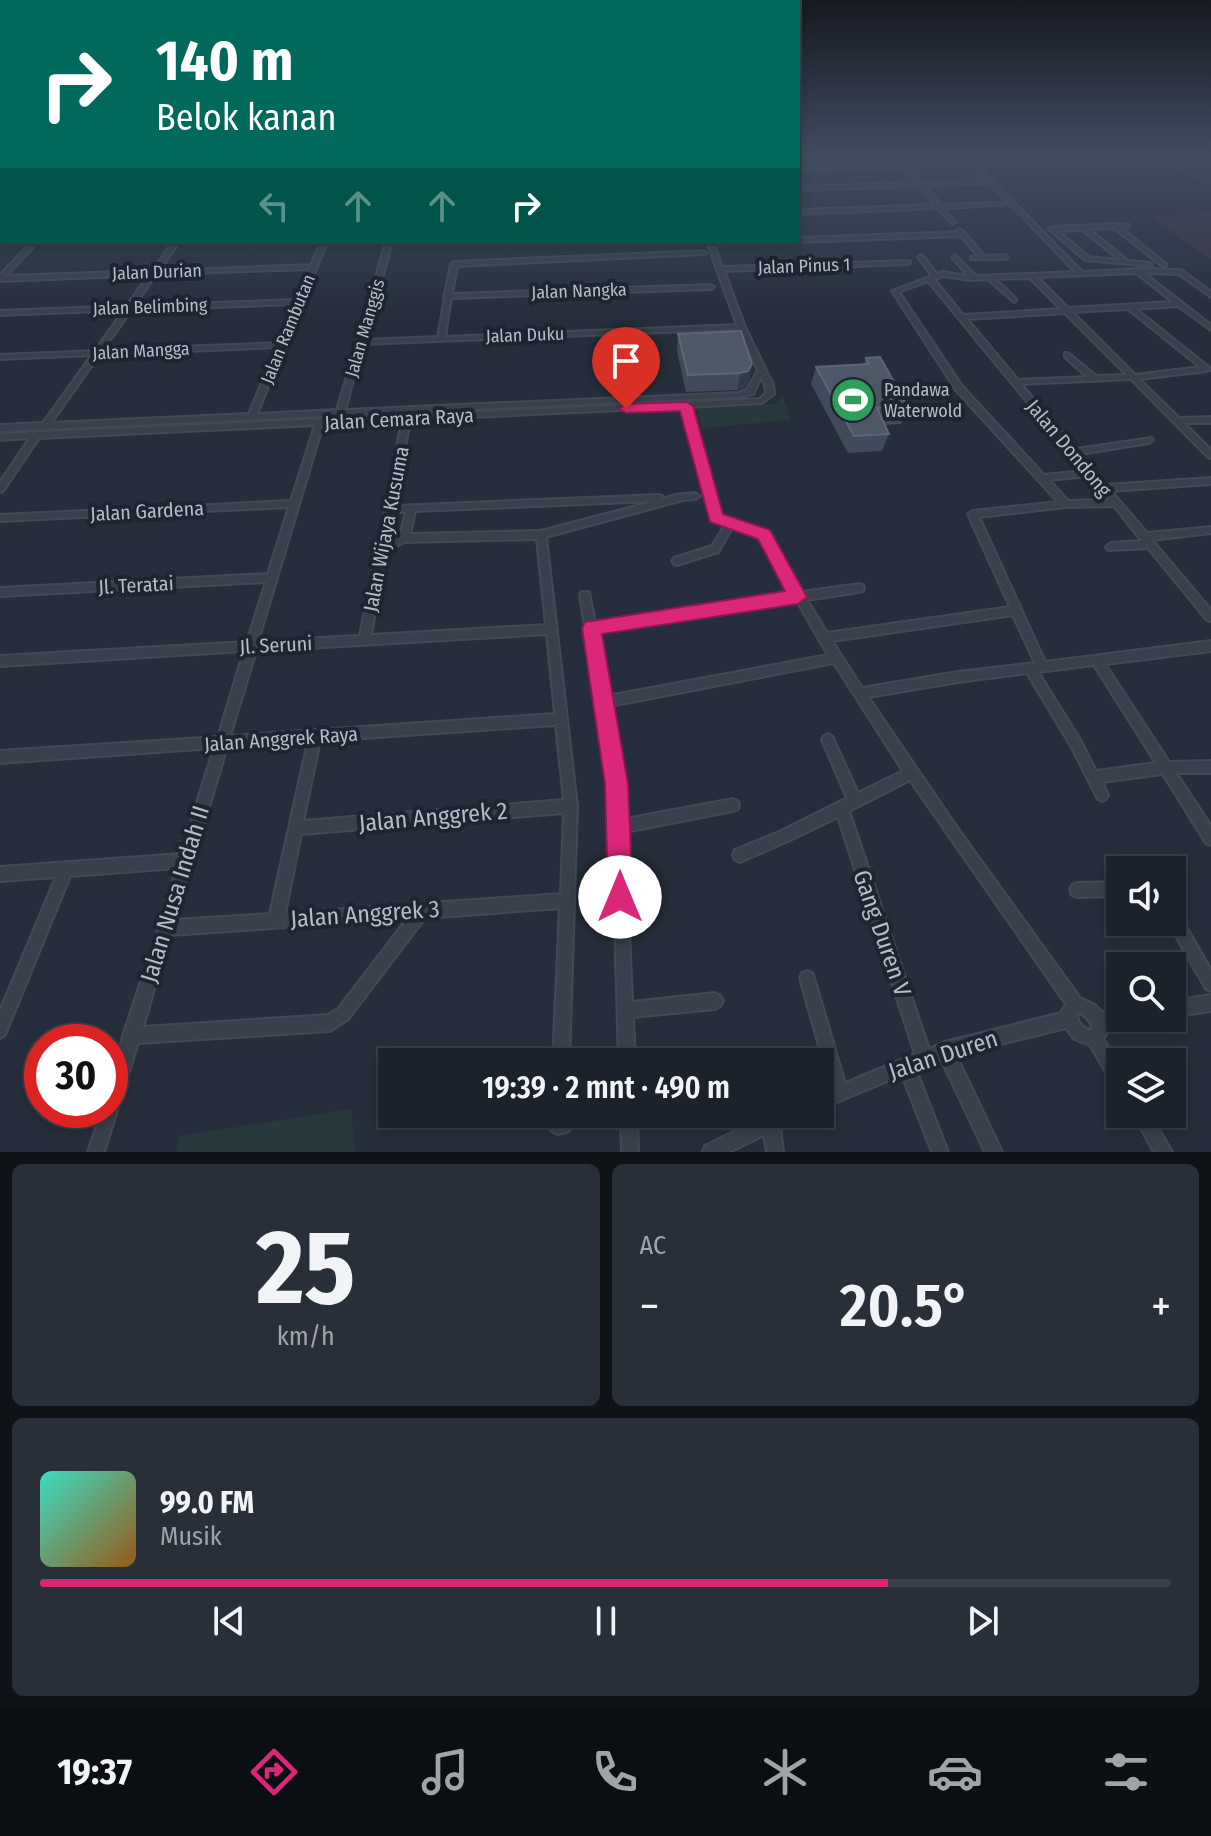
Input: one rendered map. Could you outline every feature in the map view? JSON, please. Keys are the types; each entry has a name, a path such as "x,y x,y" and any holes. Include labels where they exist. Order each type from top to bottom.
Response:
{"street":[{"path":"800,212 827,211"},
{"path":"944,211 983,258"},
{"path":"1023,211 1080,273"},
{"path":"1053,229 1087,259 1164,265 1115,226"},
{"path":"1042,229 1127,226"},
{"path":"1084,228 1126,263"},
{"path":"800,240 963,234"},
{"name":"Jalan Pinus 1","path":"871,237 888,263"},
{"path":"0,278 33,244"},
{"path":"45,426 175,244"},
{"name":"Jalan Rambutan","path":"252,417 323,244"},
{"name":"Jalan Manggis","path":"340,413 388,244"},
{"name":"Jalan Cemara Raya","path":"0,428 406,419 477,412 698,401 762,401 770,390 760,372 711,244"},
{"path":"441,339 451,265 457,263 703,253"},
{"name":"Jalan Dondong","path":"921,257 960,317 1211,617"},
{"path":"955,257 974,278"},
{"path":"973,258 1005,257"},
{"name":"Jalan Pinus 1","path":"719,269 908,262"},
{"name":"Jalan Durian","path":"0,278 314,267"},
{"path":"1137,271 1211,328"},
{"path":"1066,504 959,388 948,366 895,296 895,291 932,277 1137,271 1181,272 1211,295"},
{"path":"1031,275 1211,455"},
{"path":"989,277 1014,300"},
{"name":"Jalan Nangka","path":"447,296 711,287"},
{"name":"Jalan Belimbing","path":"0,313 299,302"},
{"path":"960,317 1178,304"},
{"path":"1130,307 1209,368"},
{"path":"1198,317 1211,318"},
{"name":"Jalan Duku","path":"361,342 737,327"},
{"name":"Jalan Mangga","path":"0,357 282,345"},
{"path":"1068,355 1094,379"},
{"path":"1014,382 1134,377 1209,368"},
{"name":"Jalan Cemara Raya","path":"0,437 340,413 686,406 698,401 745,394 751,390 760,372"},
{"path":"686,406 716,518 764,534 798,597 859,694 1073,1012 1080,1034 1094,1038 1106,1057"},
{"name":"Jalan Wijaya Kusuma","path":"365,640 406,419"},
{"path":"1177,421 1211,420"},
{"name":"Jalan Nusa Indah II","path":"128,1047 320,422"},
{"path":"0,489 37,435"},
{"path":"1073,452 1149,440"},
{"path":"1042,478 1090,473"},
{"path":"1102,488 1211,481"},
{"path":"390,509 695,496"},
{"path":"382,549 404,538 541,535 680,498"},
{"path":"1102,795 1036,668 1016,610 973,514 1066,504 1115,503"},
{"name":"Jalan Gardena","path":"0,518 293,504"},
{"path":"404,538 411,508"},
{"path":"677,561 715,549 723,541 730,524"},
{"path":"1111,547 1211,530"},
{"path":"541,535 571,806 562,1048"},
{"name":"Jl. Teratai","path":"0,592 272,578"},
{"path":"592,628 859,588"},
{"path":"585,595 605,702 620,826 626,1048"},
{"path":"823,638 1016,610"},
{"name":"Jl. Seruni","path":"0,661 552,629"},
{"path":"859,694 1211,646"},
{"path":"605,702 836,658"},
{"path":"1097,661 1211,838"},
{"name":"Jalan Anggrek Raya","path":"0,757 562,719"},
{"path":"276,920 315,736"},
{"name":"Gang Duren V","path":"828,740 924,1058"},
{"path":"1093,777 1211,767"},
{"path":"740,855 777,841 912,773"},
{"path":"620,826 733,805"},
{"name":"Jalan Anggrek 2","path":"296,828 571,806"},
{"path":"0,874 184,861"},
{"path":"0,1030 66,869"},
{"path":"1077,890 1106,889"},
{"name":"Jalan Anggrek 3","path":"164,928 567,901"},
{"path":"131,1036 330,1023 343,1014 422,910"},
{"path":"1183,936 1211,984"},
{"path":"807,978 840,1092"},
{"path":"625,1010 715,1001"},
{"path":"1186,1007 1211,1003"},
{"path":"1073,1012 1088,1008 1098,1020 1100,1031 1094,1038"},
{"name":"Jalan Duren","path":"834,1095 945,1050 1073,1012"},
{"path":"1098,1020 1106,1019"},
{"path":"945,1050 994,1152"},
{"path":"906,1065 940,1152"},
{"name":"Jalan Nusa Indah II","path":"96,1152 104,1128"},
{"path":"629,1128 630,1152"},
{"path":"711,1152 759,1128"},
{"path":"772,1128 775,1152"},
{"path":"1149,1128 1164,1152"}],"shaded area":[{"path":"1211,213 1211,260 1151,217"},
{"path":"782,393 791,420 702,428 697,409 767,405 777,403"},
{"path":"351,1109 355,1152 176,1152 179,1136"}],"building":[{"path":"741,331 752,364 748,371 688,375 678,334"},
{"path":"880,357 908,407 877,408 889,434 854,436 816,367 869,364 866,358"}],"place":[{"name":"Pandawa Waterwold","path":"853,400"}],"route":[{"path":"620,897 617,784 592,628 798,597 764,534 716,518 686,406 626,409"}]}
